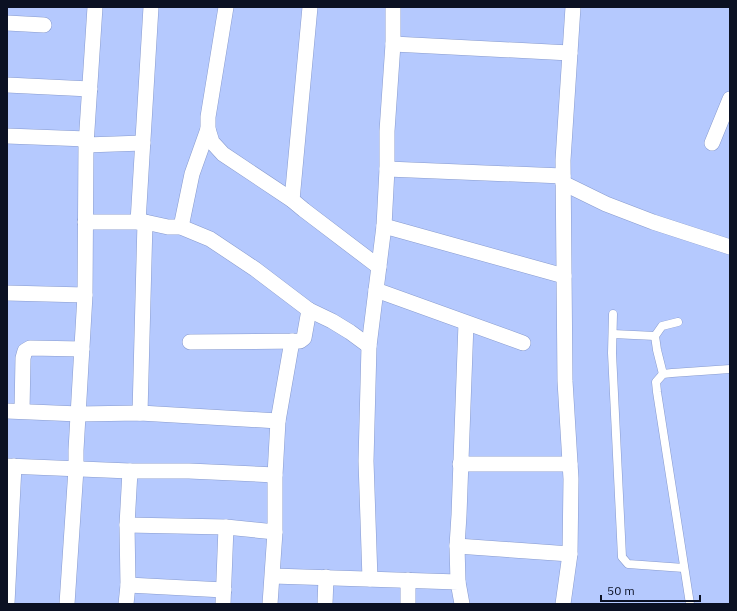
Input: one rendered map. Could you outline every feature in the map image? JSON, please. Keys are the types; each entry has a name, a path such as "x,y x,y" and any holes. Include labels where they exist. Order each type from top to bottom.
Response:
{"street":[{"path":"67,604 85,295 86,142 95,7"},
{"path":"140,413 143,143 151,7"},
{"path":"226,7 208,117 208,129 212,142 223,154 292,200 379,267"},
{"path":"292,200 310,7"},
{"path":"370,579 366,461 369,346 384,226 387,131 393,44 393,7"},
{"path":"563,604 570,554 571,479 565,381 563,160 573,7"},
{"path":"7,23 44,25"},
{"path":"393,44 570,53"},
{"path":"7,85 90,89"},
{"path":"712,143 730,98"},
{"path":"181,227 192,174 208,129"},
{"path":"7,136 86,142 143,143"},
{"path":"387,169 563,179 606,204 652,222 730,247"},
{"path":"85,222 142,222 168,227 181,227 210,239 255,269 309,310 332,321 369,346"},
{"path":"384,226 564,276"},
{"path":"376,290 523,343"},
{"path":"7,293 85,295"},
{"path":"190,342 300,341 304,338 309,310"},
{"path":"462,604 458,582 457,546 466,323"},
{"path":"270,604 275,532 275,475 278,421 292,341"},
{"path":"82,349 30,348 25,351 14,411 79,414 140,413 278,421"},
{"path":"460,464 570,464"},
{"path":"7,603 11,466 275,475"},
{"path":"126,604 128,585 127,525 130,471"},
{"path":"127,525 226,527 275,532"},
{"path":"128,585 224,597 226,527"},
{"path":"457,546 570,554"},
{"path":"273,576 458,582"},
{"path":"325,604 326,577"},
{"path":"408,580 408,604"}],"lane":[{"path":"613,314 612,353 622,557 628,564 684,568"},
{"path":"663,374 655,336 662,326 678,322"},
{"path":"613,334 655,336"},
{"path":"690,604 656,382 663,374 730,369"}]}
